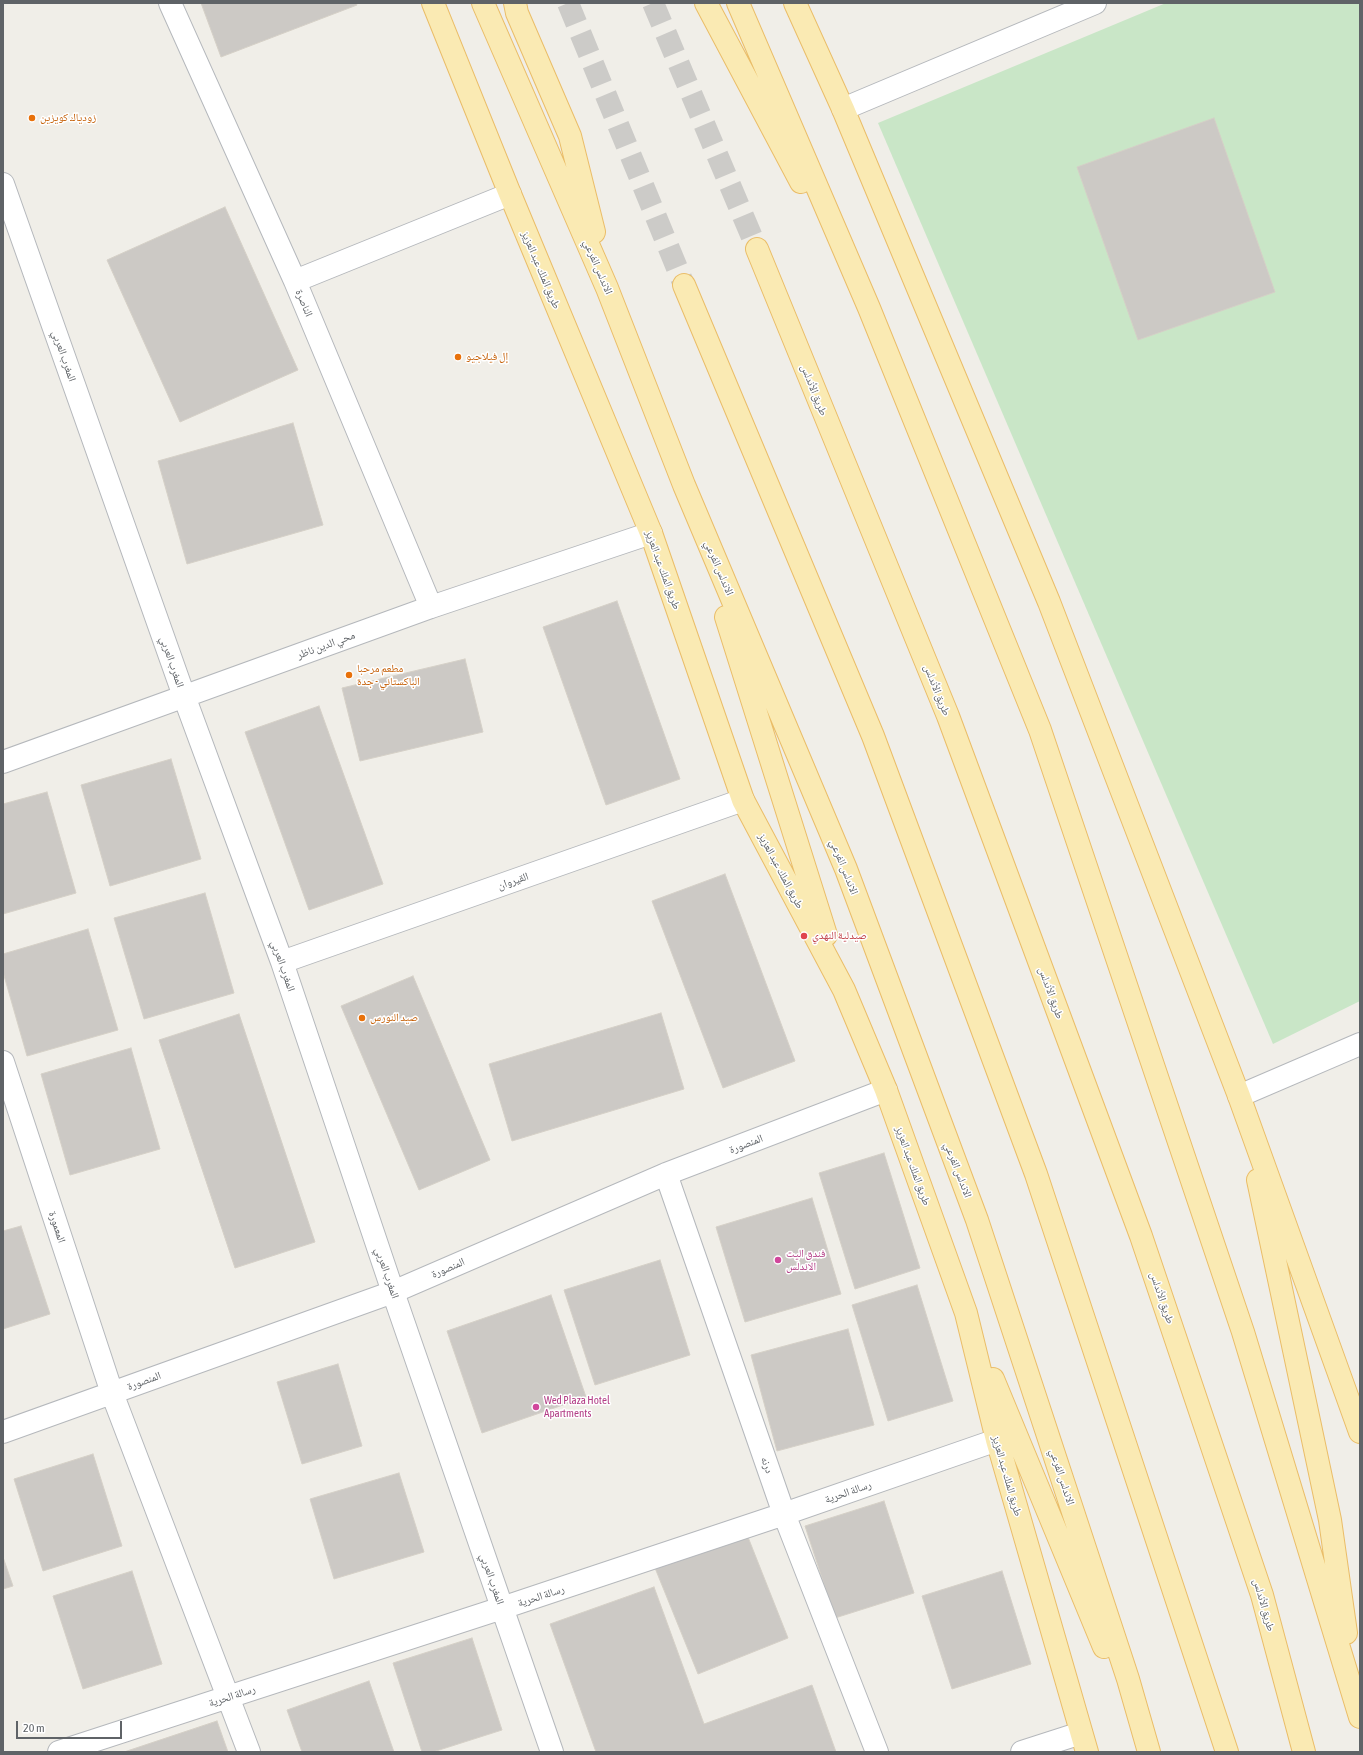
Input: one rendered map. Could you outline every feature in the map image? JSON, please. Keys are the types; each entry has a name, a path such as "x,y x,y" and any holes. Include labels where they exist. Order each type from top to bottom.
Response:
{"main road":[{"name":"طريق الملك عبد العزيز","path":"433,3 510,194 651,534 744,800 844,990 886,1090 966,1314 997,1440 1084,1742"},
{"name":"الاندلس الفرعي","path":"483,3 607,288 684,484 846,869 977,1220 1128,1679 1148,1752"},
{"path":"515,3 517,13 570,136 607,288"},
{"path":"706,3 869,308"},
{"path":"738,3 869,308 1040,730 1243,1332 1357,1708"},
{"path":"795,3 843,109 1049,602 1239,1096 1360,1429"},
{"name":"طريق الأندلس","path":"757,249 948,716 1141,1236 1262,1595 1304,1752"},
{"path":"684,285 873,736 1036,1174 1227,1752"},
{"path":"684,484 844,990"},
{"path":"1239,1096 1330,1520 1357,1708"},
{"path":"966,1314 1148,1752"}],"street":[{"name":"الناصرة","path":"170,3 295,280 431,607"},
{"path":"843,109 1095,3"},
{"name":"المغرب العربي","path":"3,184 184,696 282,962 393,1292 552,1752"},
{"path":"295,280 510,194"},
{"name":"محي الدين ناظر","path":"3,762 431,607 651,534"},
{"name":"القيروان","path":"282,962 744,800"},
{"path":"1239,1096 1360,1044"},
{"name":"المعمورة","path":"3,1062 112,1393 249,1752"},
{"name":"المنصورة","path":"3,1432 393,1292 666,1174 886,1090"},
{"name":"درنه","path":"666,1174 784,1514 877,1752"},
{"name":"رسالة الحرية","path":"59,1752 502,1608 784,1514 997,1440"},
{"path":"1022,1752 1084,1742"}],"green space":[{"path":"1166,3 1360,3 1360,1001 1273,1044 878,123"}],"building":[{"path":"201,3 356,3 357,5 221,57"},
{"path":"1214,118 1275,292 1138,340 1077,167"},
{"path":"225,207 298,370 180,422 107,260"},
{"path":"293,423 323,525 187,564 158,461"},
{"path":"617,601 680,779 606,805 543,627"},
{"path":"465,659 483,732 360,761 342,688"},
{"path":"319,706 383,884 309,910 245,732"},
{"path":"171,759 201,859 110,886 81,785"},
{"path":"47,792 76,893 3,914 3,804"},
{"path":"725,874 795,1061 723,1088 652,901"},
{"path":"205,893 234,993 144,1019 114,918"},
{"path":"88,929 118,1030 27,1056 3,972 3,954"},
{"path":"413,976 490,1160 419,1190 341,1006"},
{"path":"661,1013 684,1089 512,1141 489,1064"},
{"path":"239,1014 315,1242 235,1268 159,1040"},
{"path":"131,1048 160,1149 70,1175 41,1074"},
{"path":"884,1153 920,1268 855,1289 819,1173"},
{"name":"فندق اليت الاندلس","path":"812,1198 841,1294 745,1322 716,1227"},
{"path":"21,1226 50,1314 3,1329 3,1231"},
{"path":"660,1260 690,1355 595,1385 564,1290"},
{"path":"917,1285 953,1401 888,1421 852,1305"},
{"path":"551,1295 586,1397 482,1433 447,1331"},
{"path":"848,1329 874,1425 777,1451 751,1355"},
{"path":"338,1364 362,1446 302,1464 277,1382"},
{"path":"93,1454 122,1546 43,1571 14,1479"},
{"path":"399,1473 424,1552 334,1579 310,1499"},
{"path":"884,1501 914,1593 835,1618 805,1526"},
{"path":"746,1532 788,1638 698,1674 655,1568"},
{"path":"3,1557 13,1586 3,1589"},
{"path":"132,1571 162,1664 83,1689 53,1596"},
{"path":"1002,1571 1031,1664 952,1689 922,1596"},
{"path":"654,1587 704,1724 812,1685 836,1752 596,1752 550,1624"},
{"path":"472,1638 502,1730 433,1752 422,1752 393,1663"},
{"path":"369,1681 394,1752 302,1752 287,1710"},
{"path":"217,1721 228,1752 124,1752"}],"tunnel":[{"path":"568,3 684,285"},
{"path":"653,3 757,249"}],"place":[{"name":"زودياك كويزين","path":"32,118"},
{"name":"إل فيلاجيو","path":"458,357"},
{"name":"مطعم مرحبا الباكستاني - جدة","path":"349,675"},
{"name":"صيدلية النهدي","path":"804,936"},
{"name":"صيد النورس","path":"362,1018"},
{"name":"فندق اليت الاندلس","path":"778,1260"},
{"name":"Wed Plaza Hotel Apartments","path":"536,1407"}]}
